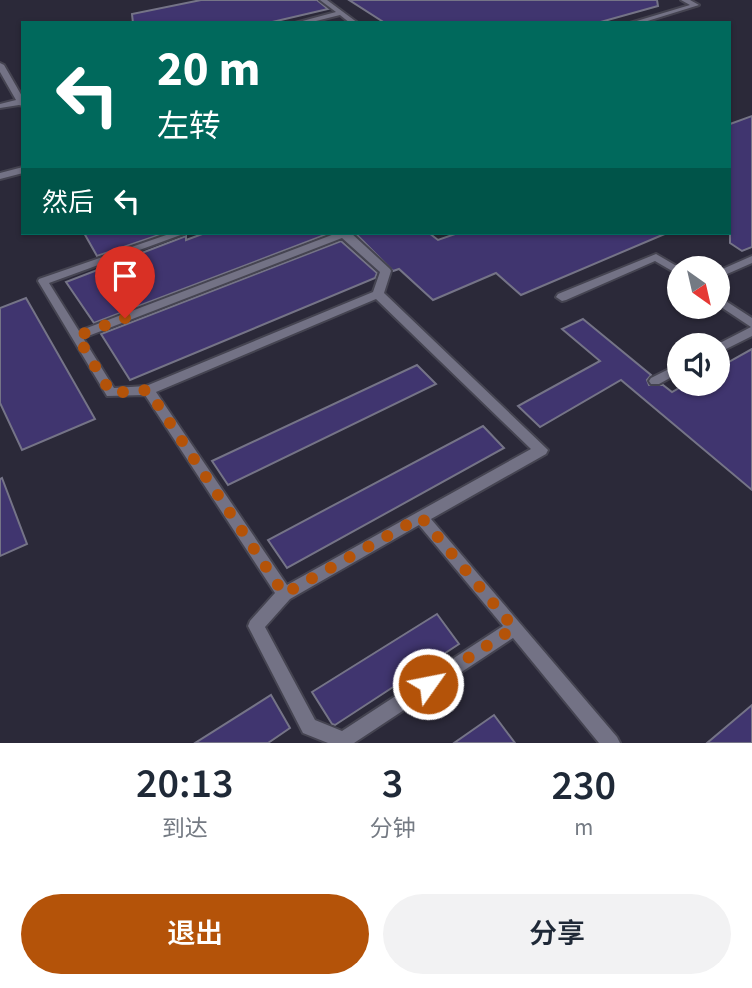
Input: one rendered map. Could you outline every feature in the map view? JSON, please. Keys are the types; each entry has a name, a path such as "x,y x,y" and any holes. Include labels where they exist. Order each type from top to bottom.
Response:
{"lane":[{"path":"323,0 352,21"},
{"path":"640,21 696,5 684,0"},
{"path":"307,21 341,13"},
{"path":"0,65 21,101"},
{"path":"0,106 21,103"},
{"path":"0,176 21,171"},
{"path":"175,235 43,281 111,393 148,390 378,294 386,271 346,235"},
{"path":"77,336 339,235"},
{"path":"562,297 656,257 667,264"},
{"path":"730,269 752,259"},
{"path":"378,294 541,450 284,594 256,626 309,727 343,740 514,628"},
{"path":"730,308 752,324"},
{"path":"730,343 752,331"},
{"path":"655,381 667,374"},
{"path":"148,390 284,594"},
{"path":"421,517 611,743"}],"building":[{"path":"201,0 317,0 328,9 277,21 133,21 132,14"},
{"path":"349,0 657,0 658,6 604,21 382,21"},
{"path":"752,116 752,247 742,251 730,243 731,124"},
{"path":"85,235 159,235 97,256"},
{"path":"200,235 325,235 94,323 66,282 186,236 186,240"},
{"path":"357,235 432,235 438,240 452,235 662,235 521,295 496,273 433,300 399,269 393,271"},
{"path":"341,241 377,273 375,278 130,380 101,334"},
{"path":"26,298 95,419 22,450 0,403 0,308"},
{"path":"583,319 651,375 647,380 649,385 663,385 667,388 667,396 730,396 730,361 752,349 752,490 621,380 540,427 518,406 600,361 562,329"},
{"path":"417,365 436,384 228,485 212,461"},
{"path":"483,426 504,448 287,568 268,540"},
{"path":"2,478 27,544 0,556 0,479"},
{"path":"437,614 459,644 335,725 332,724 312,692"},
{"path":"271,695 290,728 268,743 195,743"},
{"path":"752,705 752,743 707,743"},
{"path":"494,715 515,743 454,743"}],"route":[{"path":"125,318 77,336 111,393 148,390 284,594 421,517 514,628 428,684"}]}
